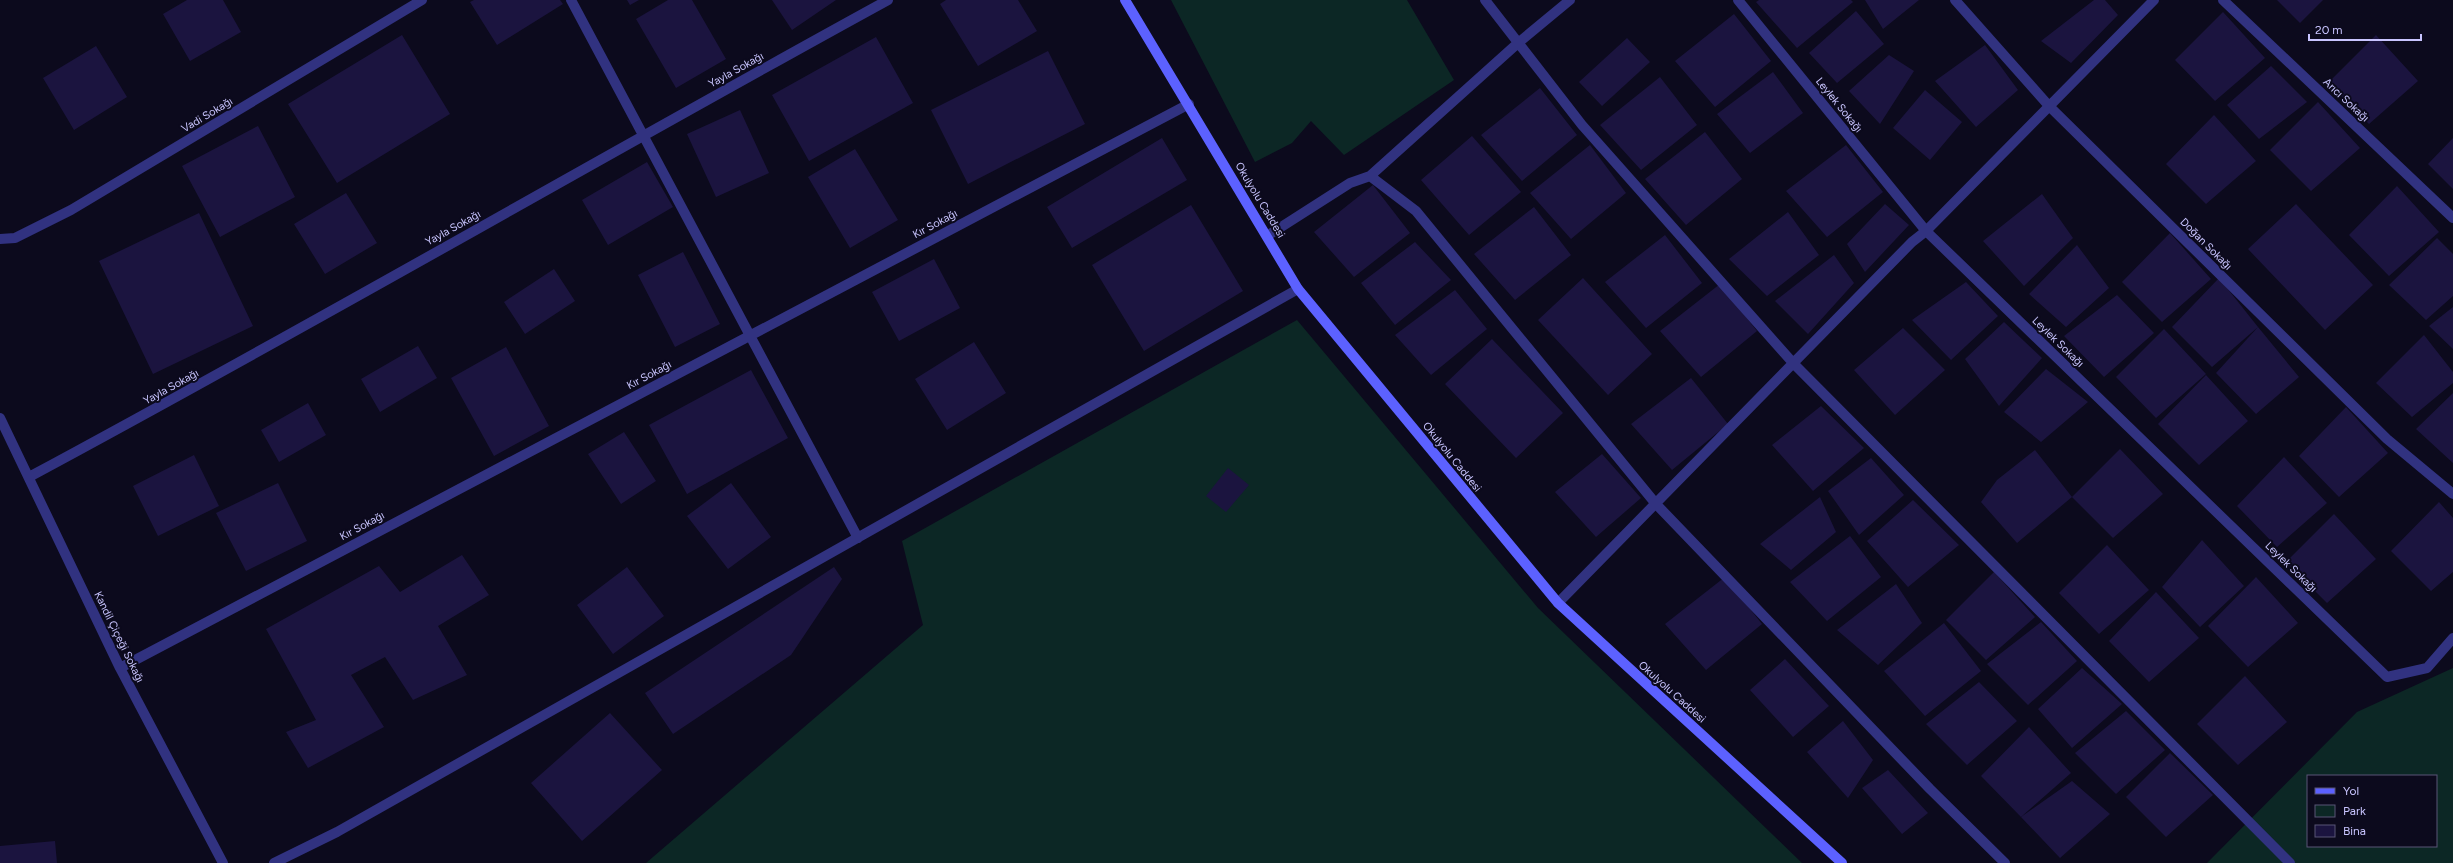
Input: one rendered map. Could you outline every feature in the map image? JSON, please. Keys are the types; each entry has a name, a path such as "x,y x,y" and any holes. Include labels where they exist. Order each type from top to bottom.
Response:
{"street":[{"name":"Vadi Sokağı","path":"0,239 15,238 71,210 422,0"},
{"path":"571,0 858,538"},
{"name":"Yayla Sokağı","path":"29,477 175,399 643,134 888,0"},
{"name":"Okulyolu Caddesi","path":"1124,0 1189,104 1298,289 1558,603 1842,863"},
{"path":"1485,0 1582,125 1794,364 2290,863"},
{"path":"1267,236 1350,183 1370,176 1518,43 1570,0"},
{"name":"Leylek Sokağı","path":"1738,0 1926,231 2387,677 2427,668 2453,638"},
{"name":"Doğan Sokağı","path":"1954,0 2049,106 2387,439 2453,494"},
{"path":"1558,603 1912,242 1926,231 2154,0"},
{"name":"Arıcı Sokağı","path":"2223,0 2453,218"},
{"name":"Kır Sokağı","path":"120,668 1189,104"},
{"path":"1370,176 1416,211 1656,504 1930,789 2005,863"},
{"path":"274,863 337,832 1298,289"},
{"name":"Kandil Çiçeği Sokağı","path":"0,418 120,668 223,863"}],"green space":[{"path":"1171,0 1407,0 1454,80 1344,155 1311,121 1292,143 1255,162"},
{"path":"1297,320 1538,608 1802,863 646,863 923,625 902,541"},
{"path":"2453,668 2453,863 2207,863 2357,712"}],"building":[{"path":"187,0 223,0 241,32 190,61 163,14"},
{"path":"474,0 560,0 563,4 497,45 470,2"},
{"path":"627,0 639,0 630,5"},
{"path":"668,0 692,0 726,59 676,88 636,19"},
{"path":"772,0 836,0 792,30"},
{"path":"946,0 1018,0 1037,31 978,66 940,4"},
{"path":"1759,0 1851,0 1853,2 1797,48 1756,2"},
{"path":"1865,0 1919,0 1883,29"},
{"path":"2094,0 2105,0 2118,15 2071,63 2041,41"},
{"path":"2277,0 2323,0 2300,23"},
{"path":"1856,11 1884,44 1837,83 1809,53"},
{"path":"2223,12 2265,58 2215,101 2175,60"},
{"path":"1734,14 1771,61 1715,107 1675,61"},
{"path":"402,35 450,114 337,183 288,104"},
{"path":"2376,35 2418,81 2369,124 2328,83"},
{"path":"876,37 913,103 809,161 772,95"},
{"path":"1627,38 1650,62 1602,106 1579,82"},
{"path":"1985,45 2018,90 1976,127 1935,81"},
{"path":"96,46 127,97 74,130 43,78"},
{"path":"1048,51 1085,124 968,184 931,110"},
{"path":"1889,55 1914,71 1880,124 1849,91"},
{"path":"2271,66 2307,102 2259,139 2227,105"},
{"path":"1773,72 1803,113 1750,153 1717,114"},
{"path":"1660,77 1697,125 1641,170 1600,125"},
{"path":"1540,88 1577,135 1522,181 1481,135"},
{"path":"1925,90 1962,122 1930,160 1893,128"},
{"path":"2318,102 2360,148 2311,191 2270,150"},
{"path":"740,110 769,173 716,197 687,134"},
{"path":"2214,115 2256,161 2206,204 2166,164"},
{"path":"258,126 295,197 220,237 182,166"},
{"path":"1705,132 1742,179 1686,225 1645,179"},
{"path":"1472,136 1521,192 1469,235 1421,180"},
{"path":"1162,138 1187,180 1072,248 1047,207"},
{"path":"2453,138 2453,189 2428,164"},
{"path":"1590,145 1626,193 1571,239 1530,193"},
{"path":"1846,145 1883,192 1827,237 1786,191"},
{"path":"855,149 898,220 850,248 808,177"},
{"path":"647,162 673,207 608,245 582,200"},
{"path":"1373,185 1410,233 1354,277 1314,232"},
{"path":"2397,186 2439,232 2389,276 2349,235"},
{"path":"346,193 377,243 325,274 294,224"},
{"path":"2042,194 2073,238 2024,286 1983,241"},
{"path":"1885,204 1909,225 1865,272 1847,244"},
{"path":"2296,204 2373,285 2325,330 2248,249"},
{"path":"1191,205 1243,291 1144,351 1092,265"},
{"path":"1534,207 1571,255 1515,300 1474,254"},
{"path":"1788,212 1819,255 1767,296 1729,259"},
{"path":"199,213 253,326 153,374 99,261"},
{"path":"2170,233 2211,279 2162,322 2122,282"},
{"path":"1665,235 1702,283 1646,328 1605,282"},
{"path":"2437,238 2453,254 2453,296 2426,320 2389,285"},
{"path":"1415,242 1451,280 1395,325 1361,283"},
{"path":"2077,245 2109,288 2066,327 2029,294"},
{"path":"683,252 720,324 675,347 638,275"},
{"path":"1834,255 1854,283 1808,334 1775,301"},
{"path":"934,259 960,308 899,341 872,292"},
{"path":"554,269 575,301 525,334 504,302"},
{"path":"1583,278 1652,354 1608,395 1538,320"},
{"path":"2219,278 2258,327 2212,367 2172,327"},
{"path":"1966,282 1998,316 1951,360 1912,320"},
{"path":"1720,284 1757,331 1701,377 1660,331"},
{"path":"1455,290 1487,329 1431,375 1395,335"},
{"path":"2117,295 2154,333 2104,377 2064,336"},
{"path":"2453,307 2453,349 2429,326"},
{"path":"2004,322 2042,358 1999,406 1965,359"},
{"path":"2258,327 2299,377 2256,414 2216,373"},
{"path":"1903,328 1945,370 1895,415 1854,370"},
{"path":"2164,329 2206,374 2156,418 2116,377"},
{"path":"2424,335 2453,372 2453,383 2412,417 2376,383"},
{"path":"1492,339 1563,413 1516,458 1445,384"},
{"path":"974,342 1006,393 947,430 915,379"},
{"path":"418,346 437,378 380,412 361,379"},
{"path":"506,347 549,426 494,456 451,378"},
{"path":"2046,369 2088,402 2041,442 2004,412"},
{"path":"751,370 788,438 687,494 649,425"},
{"path":"2206,375 2248,421 2199,465 2158,424"},
{"path":"1691,378 1728,424 1672,470 1631,424"},
{"path":"2453,393 2453,463 2416,429"},
{"path":"308,403 326,435 279,462 261,430"},
{"path":"1821,406 1864,448 1813,491 1772,445"},
{"path":"2346,407 2388,453 2339,497 2299,456"},
{"path":"624,432 656,481 621,504 588,454"},
{"path":"2120,449 2163,494 2113,538 2072,497"},
{"path":"2035,450 2072,497 2017,543 1981,502 1997,480"},
{"path":"1602,454 1641,498 1596,537 1555,492"},
{"path":"194,455 219,506 158,536 133,486"},
{"path":"2284,457 2327,503 2277,547 2237,506"},
{"path":"1871,458 1904,495 1859,535 1828,491"},
{"path":"1228,468 1249,485 1226,512 1206,496"},
{"path":"278,483 307,541 246,571 216,513"},
{"path":"731,483 771,537 728,569 687,516"},
{"path":"1820,497 1836,532 1791,570 1760,544"},
{"path":"1913,500 1959,545 1908,587 1867,541"},
{"path":"2439,502 2453,518 2453,572 2431,591 2391,551"},
{"path":"2334,514 2376,559 2327,603 2286,562"},
{"path":"1850,536 1881,577 1827,621 1790,582"},
{"path":"2202,540 2244,586 2200,627 2162,587"},
{"path":"2107,545 2149,590 2099,634 2059,593"},
{"path":"462,555 489,595 438,626 467,675 413,700 385,657 351,675 384,727 308,768 286,732 316,720 266,629 379,566 400,592"},
{"path":"627,567 664,616 613,654 577,605"},
{"path":"834,567 842,579 791,655 673,734 645,693"},
{"path":"1994,572 2035,617 1986,660 1946,620"},
{"path":"1725,577 1762,624 1706,670 1665,624"},
{"path":"2256,577 2298,623 2248,667 2208,626"},
{"path":"1896,584 1922,623 1878,665 1837,630"},
{"path":"2156,592 2199,638 2149,682 2109,641"},
{"path":"2041,622 2077,661 2028,705 1987,664"},
{"path":"1944,623 1981,671 1925,716 1884,671"},
{"path":"1785,659 1829,706 1793,737 1750,690"},
{"path":"2082,668 2122,704 2072,748 2038,709"},
{"path":"2245,676 2287,722 2238,765 2197,724"},
{"path":"1979,682 2017,721 1967,765 1926,724"},
{"path":"2126,711 2165,750 2116,794 2075,753"},
{"path":"610,713 662,770 582,841 531,783"},
{"path":"1843,721 1873,760 1848,798 1807,752"},
{"path":"2029,727 2071,773 2021,817 1981,776"},
{"path":"2170,753 2213,795 2166,837 2126,797"},
{"path":"1888,770 1928,813 1902,834 1862,788"},
{"path":"2072,781 2110,814 2060,858 2021,817"},
{"path":"55,841 57,863 0,863 0,846"}]}
